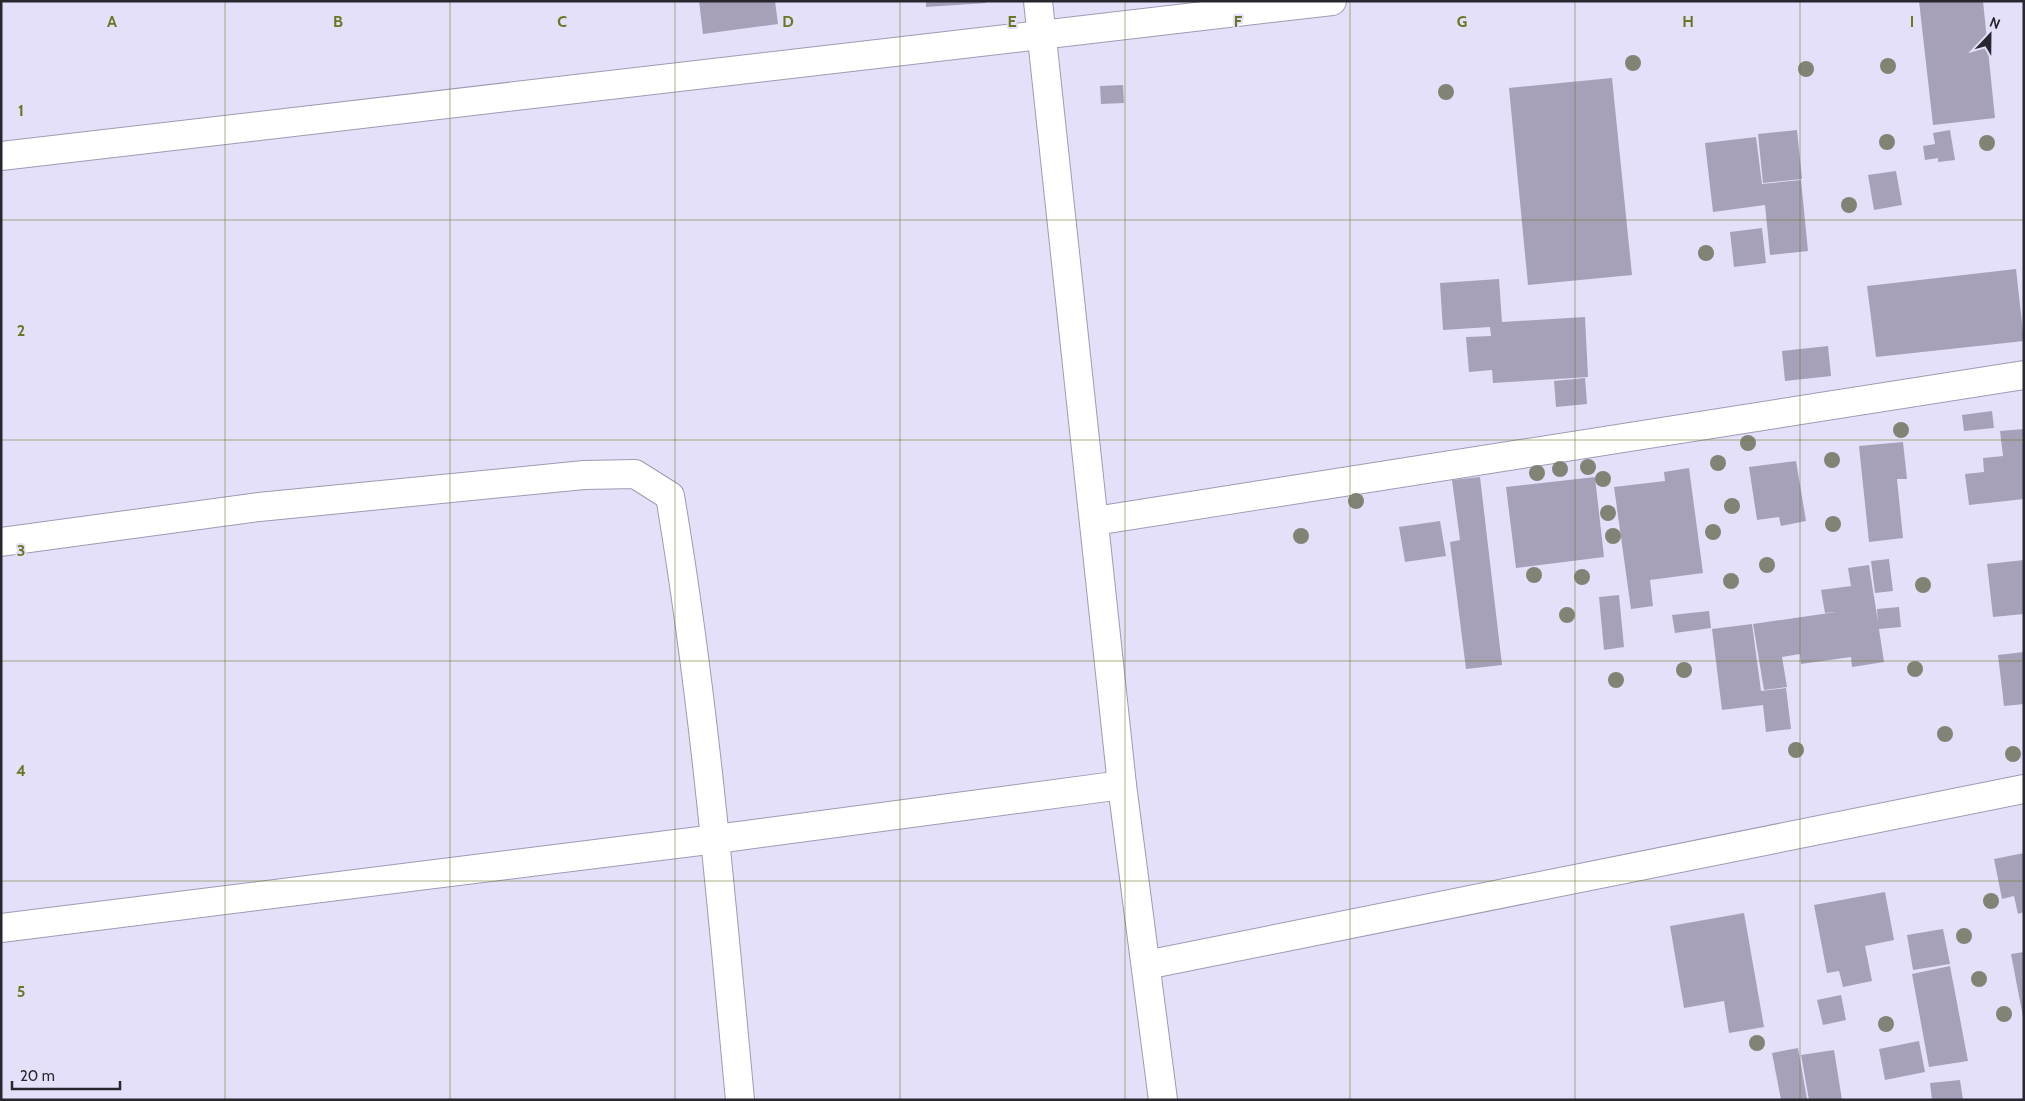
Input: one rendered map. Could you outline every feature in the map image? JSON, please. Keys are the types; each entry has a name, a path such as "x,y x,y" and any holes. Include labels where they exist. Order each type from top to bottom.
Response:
{"street":[{"path":"1038,1 1040,34 1095,521 1122,785 1163,1100"},
{"path":"1,156 1332,1"},
{"path":"1095,521 2024,375"},
{"path":"1,542 260,507 584,475 635,474 670,496 682,566 716,839 740,1100"},
{"path":"1,928 716,839 1122,785"},
{"path":"1146,965 2024,789"}],"building":[{"path":"699,1 775,1 778,24 703,34"},
{"path":"926,1 986,1 986,3 926,7"},
{"path":"1919,1 1983,1 1995,118 1933,125"},
{"path":"1612,78 1632,275 1528,285 1509,88"},
{"path":"1123,85 1124,103 1101,104 1100,86"},
{"path":"1797,130 1802,179 1763,183 1758,134"},
{"path":"1950,130 1955,160 1938,162 1938,158 1925,160 1923,146 1935,144 1933,133"},
{"path":"1756,137 1762,184 1801,180 1808,251 1770,255 1765,205 1713,212 1705,143"},
{"path":"1896,171 1902,205 1874,210 1868,175"},
{"path":"1762,228 1766,263 1734,267 1730,232"},
{"path":"2016,269 2024,341 1876,357 1867,286"},
{"path":"1499,279 1502,322 1585,317 1588,377 1493,383 1492,370 1469,372 1466,337 1491,336 1490,327 1443,330 1440,283"},
{"path":"1828,346 1831,376 1785,381 1782,351"},
{"path":"1585,378 1587,404 1556,407 1554,381"},
{"path":"1992,411 1994,428 1964,431 1962,415"},
{"path":"2024,429 2024,499 1969,505 1965,474 1984,472 1983,458 2003,456 2000,431"},
{"path":"1903,442 1907,479 1897,479 1903,538 1869,542 1859,446"},
{"path":"1796,461 1806,521 1781,526 1779,517 1757,520 1749,467"},
{"path":"1689,468 1703,573 1650,580 1653,606 1631,609 1614,487 1665,481 1664,472"},
{"path":"1480,477 1502,665 1466,669 1450,542 1460,540 1452,480"},
{"path":"1595,477 1604,557 1516,568 1506,487"},
{"path":"1440,521 1446,556 1405,562 1399,527"},
{"path":"1889,559 1893,591 1875,593 1871,561"},
{"path":"2024,560 2024,614 1993,617 1987,564"},
{"path":"1869,565 1878,622 1877,609 1899,607 1901,627 1879,629 1884,662 1852,667 1851,657 1801,664 1800,654 1782,657 1787,687 1764,690 1753,624 1836,612 1825,613 1821,590 1851,586 1848,568"},
{"path":"1619,595 1624,647 1604,650 1599,597"},
{"path":"1709,611 1711,628 1675,633 1672,615"},
{"path":"1752,624 1761,691 1786,688 1791,729 1766,732 1763,705 1722,710 1712,629"},
{"path":"2024,652 2024,704 2004,706 1998,655"},
{"path":"2024,853 2024,912 2018,914 2014,896 2002,899 1994,859"},
{"path":"1885,892 1894,940 1865,946 1872,981 1843,987 1839,971 1827,973 1814,905"},
{"path":"1744,913 1764,1027 1729,1033 1724,1001 1684,1008 1670,926"},
{"path":"1943,929 1950,964 1913,970 1907,935"},
{"path":"2024,952 2024,1017 2023,1017 2011,954"},
{"path":"1950,966 1968,1061 1929,1067 1912,974"},
{"path":"1841,995 1846,1020 1823,1025 1817,1000"},
{"path":"1919,1041 1925,1072 1885,1080 1879,1049"},
{"path":"1798,1048 1807,1099 1781,1100 1772,1053"},
{"path":"1834,1050 1842,1100 1809,1100 1801,1055"},
{"path":"1960,1080 1963,1100 1932,1100 1930,1083"}]}
